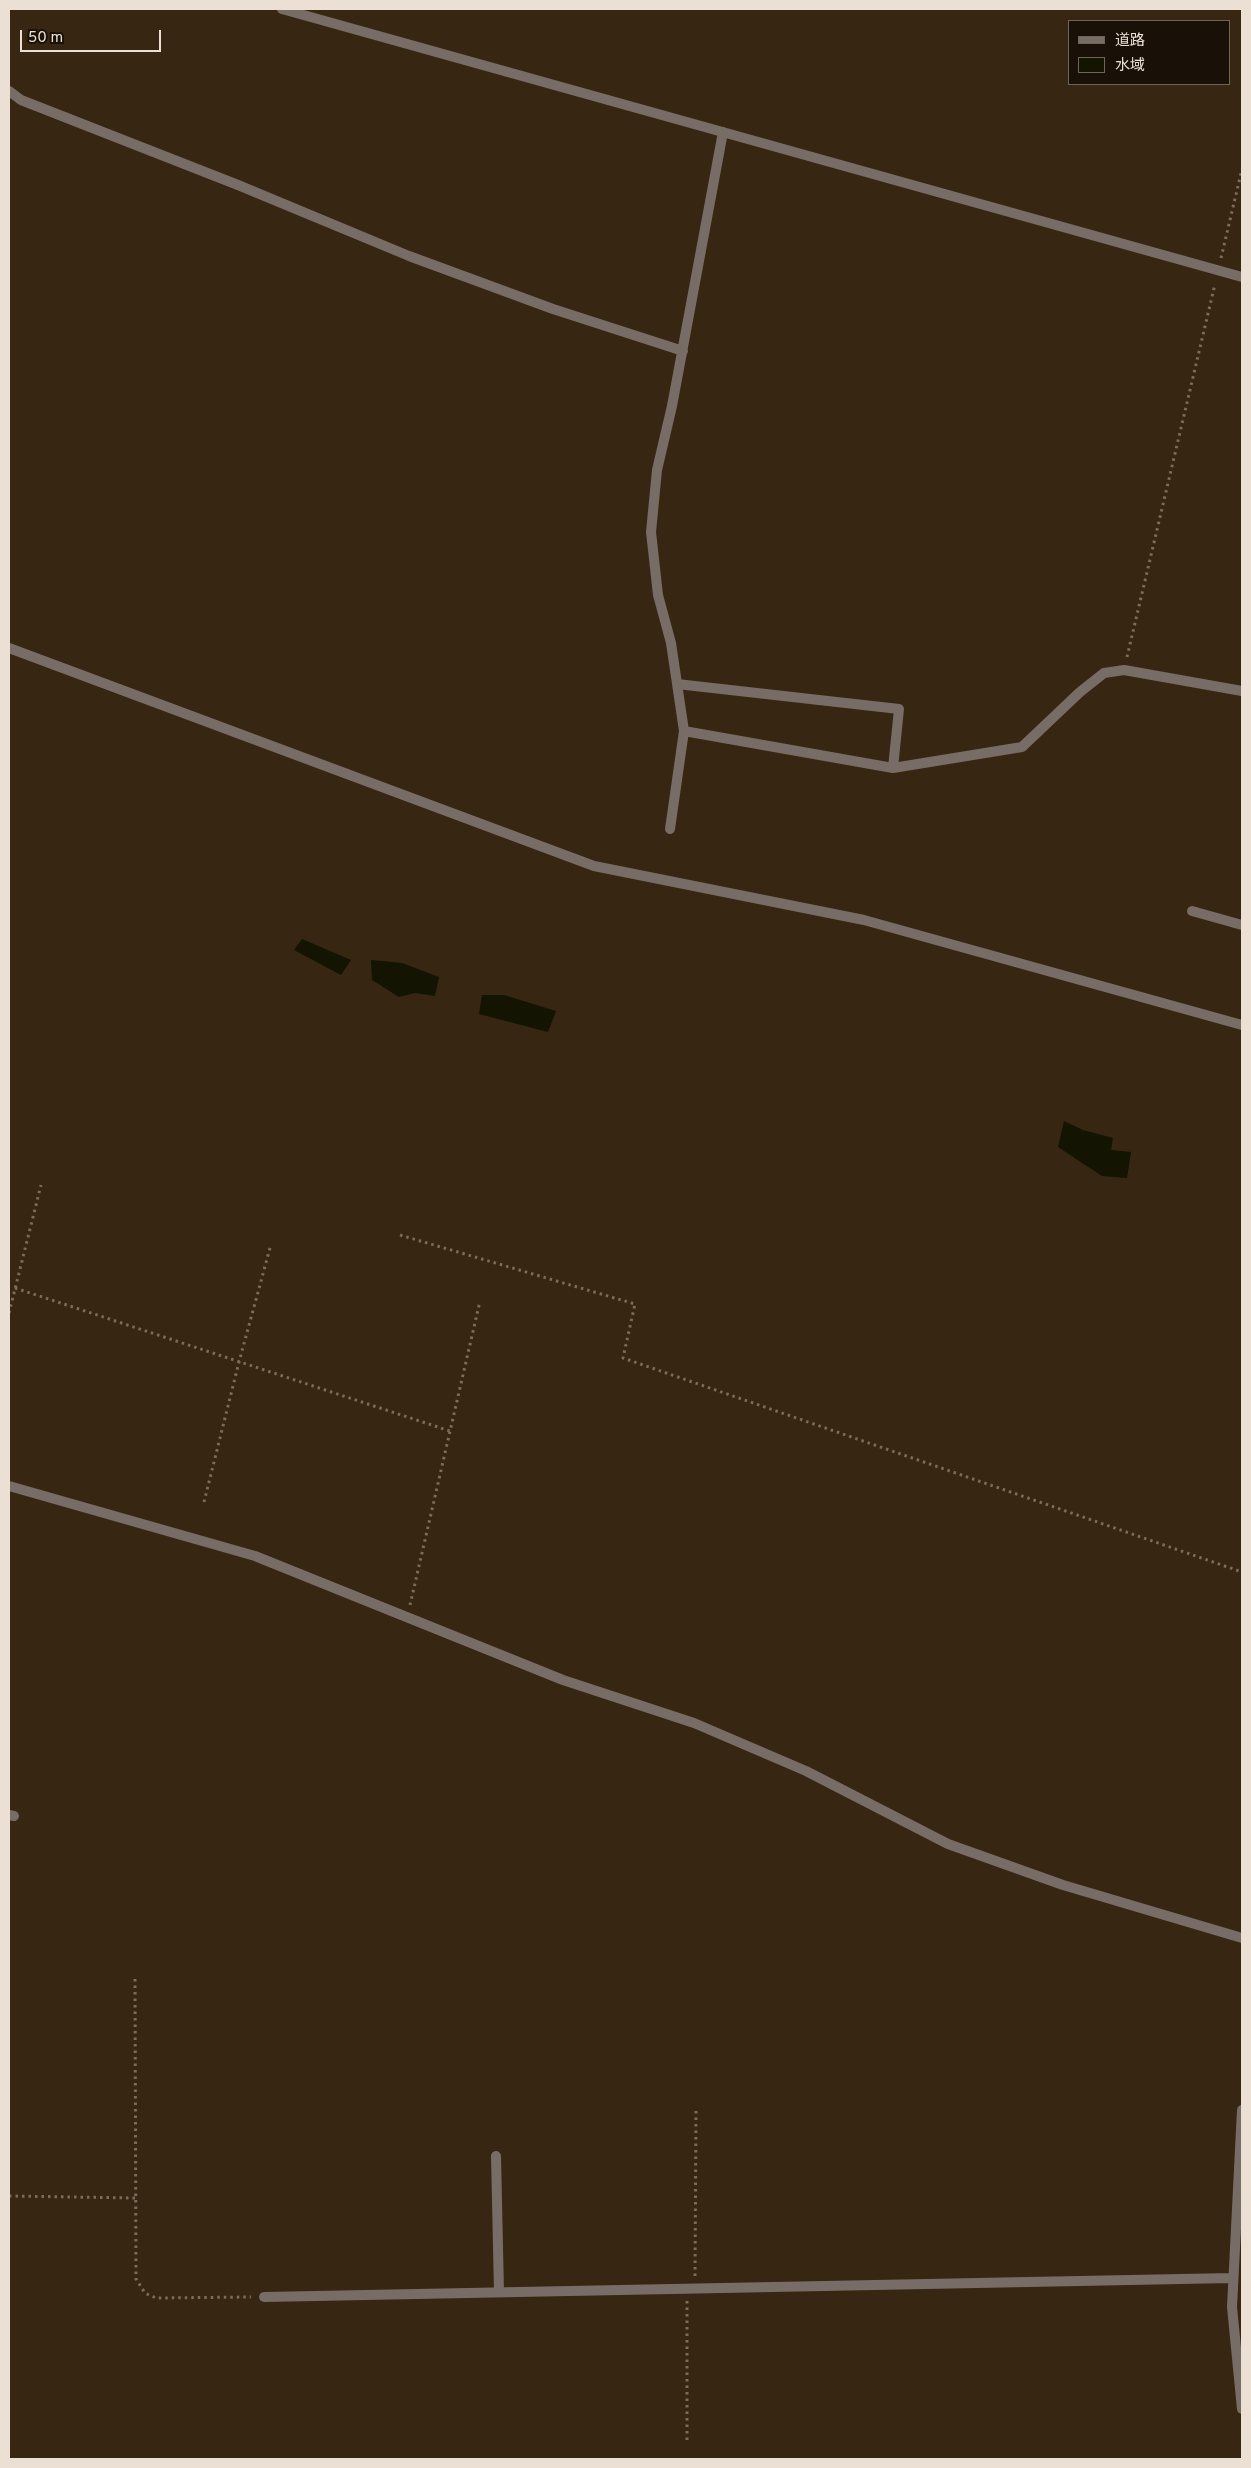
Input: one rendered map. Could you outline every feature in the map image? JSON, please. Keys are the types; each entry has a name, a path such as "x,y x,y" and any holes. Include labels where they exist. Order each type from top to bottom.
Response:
{"street":[{"path":"282,9 1242,277"},
{"path":"9,92 21,100 238,185 409,256 554,310 682,351"},
{"path":"670,829 684,731 678,684 658,595 651,532 656,470 682,351 723,132"},
{"path":"9,648 594,866 864,920 1242,1025"},
{"path":"684,731 892,768 1022,747 1080,692 1104,673 1124,670 1242,691"},
{"path":"678,684 899,709 892,768"},
{"path":"1192,911 1242,925"},
{"path":"9,1486 255,1556 563,1680 694,1723 806,1771 948,1844 1063,1885 1242,1938"},
{"path":"1242,2110 1232,2278 1232,2307 1242,2409"},
{"path":"496,2156 500,2292"},
{"path":"264,2297 1232,2278"}],"path":[{"path":"1124,670 1242,169"},
{"path":"9,1314 41,1185"},
{"path":"400,1235 635,1304 623,1358 1242,1572"},
{"path":"204,1502 238,1362 270,1248"},
{"path":"15,1288 450,1431"},
{"path":"407,1617 480,1301"},
{"path":"135,1979 136,2279 145,2293 156,2298 264,2297"},
{"path":"9,2196 136,2198"}],"water":[{"path":"302,939 351,960 341,975 294,950"},
{"path":"371,960 402,963 439,977 435,996 415,993 399,997 372,980"},
{"path":"482,995 504,995 556,1011 548,1032 479,1014"},
{"path":"1064,1121 1083,1130 1113,1138 1111,1150 1131,1152 1127,1178 1102,1176 1058,1147"}]}
